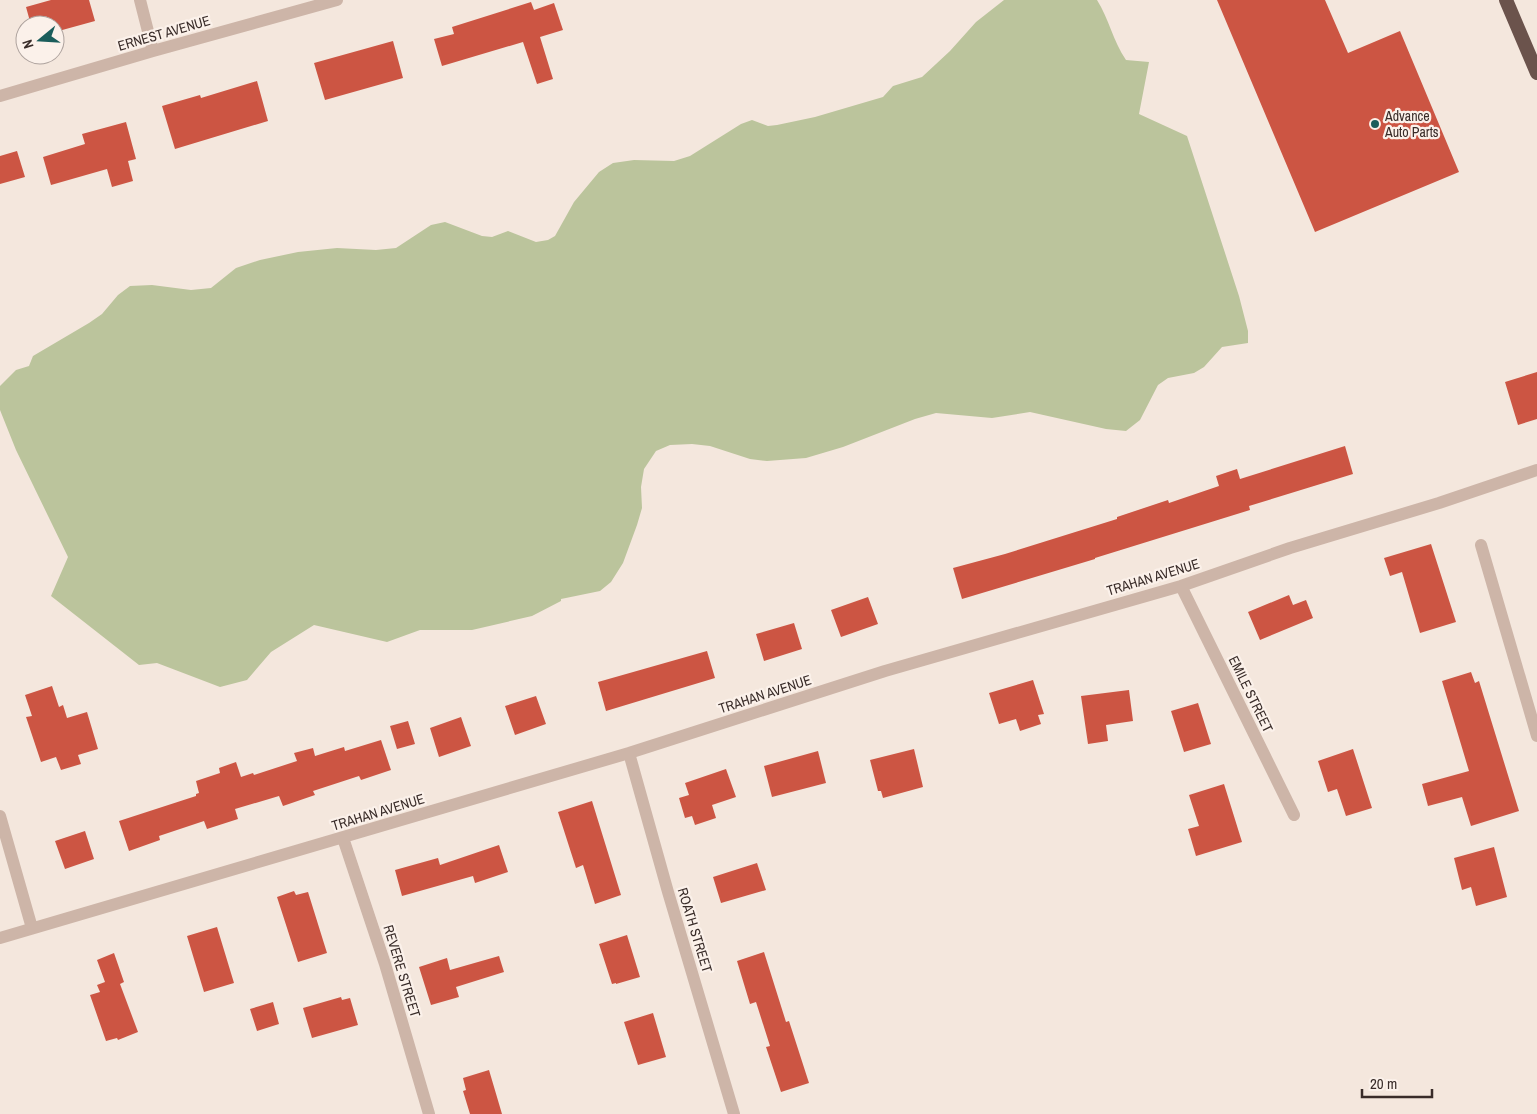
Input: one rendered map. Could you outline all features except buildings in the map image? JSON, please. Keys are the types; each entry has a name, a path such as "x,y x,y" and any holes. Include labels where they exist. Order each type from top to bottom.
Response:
{"highway":[{"path":"1506,0 1537,73"}],"street":[{"path":"140,0 153,51"},
{"name":"ERNEST AVENUE","path":"0,96 337,0"},
{"name":"TRAHAN AVENUE","path":"0,938 629,754 885,671 1180,586 1290,548 1439,503 1537,470"},
{"path":"1481,545 1537,736"},
{"name":"EMILE STREET","path":"1180,586 1294,815"},
{"name":"ROATH STREET","path":"629,754 734,1114"},
{"path":"0,816 32,928"},
{"name":"REVERE STREET","path":"343,838 385,964 429,1114"}],"green space":[{"path":"1004,0 1097,0 1126,60 1149,62 1139,114 1187,136 1239,296 1248,331 1248,343 1222,347 1204,367 1194,373 1168,378 1158,385 1140,420 1126,431 1106,429 1030,412 992,418 936,413 915,419 843,447 806,458 767,461 750,459 710,446 692,444 670,445 656,451 644,469 641,487 642,508 637,525 623,563 611,582 600,591 561,599 561,601 532,616 472,630 420,630 387,642 314,625 271,652 247,680 220,687 157,663 139,665 51,596 68,557 16,450 0,410 0,386 16,370 29,366 33,356 102,314 118,295 130,286 152,285 191,290 211,288 236,268 260,260 298,252 337,248 376,250 396,248 431,225 445,222 482,236 492,237 508,231 536,242 548,240 555,236 574,202 599,172 613,163 634,160 674,161 690,156 741,124 752,120 768,126 777,125 815,117 883,97 893,86 922,77 950,51 976,22"}],"place":[{"name":"Advance Auto Parts","path":"1375,124"}]}
